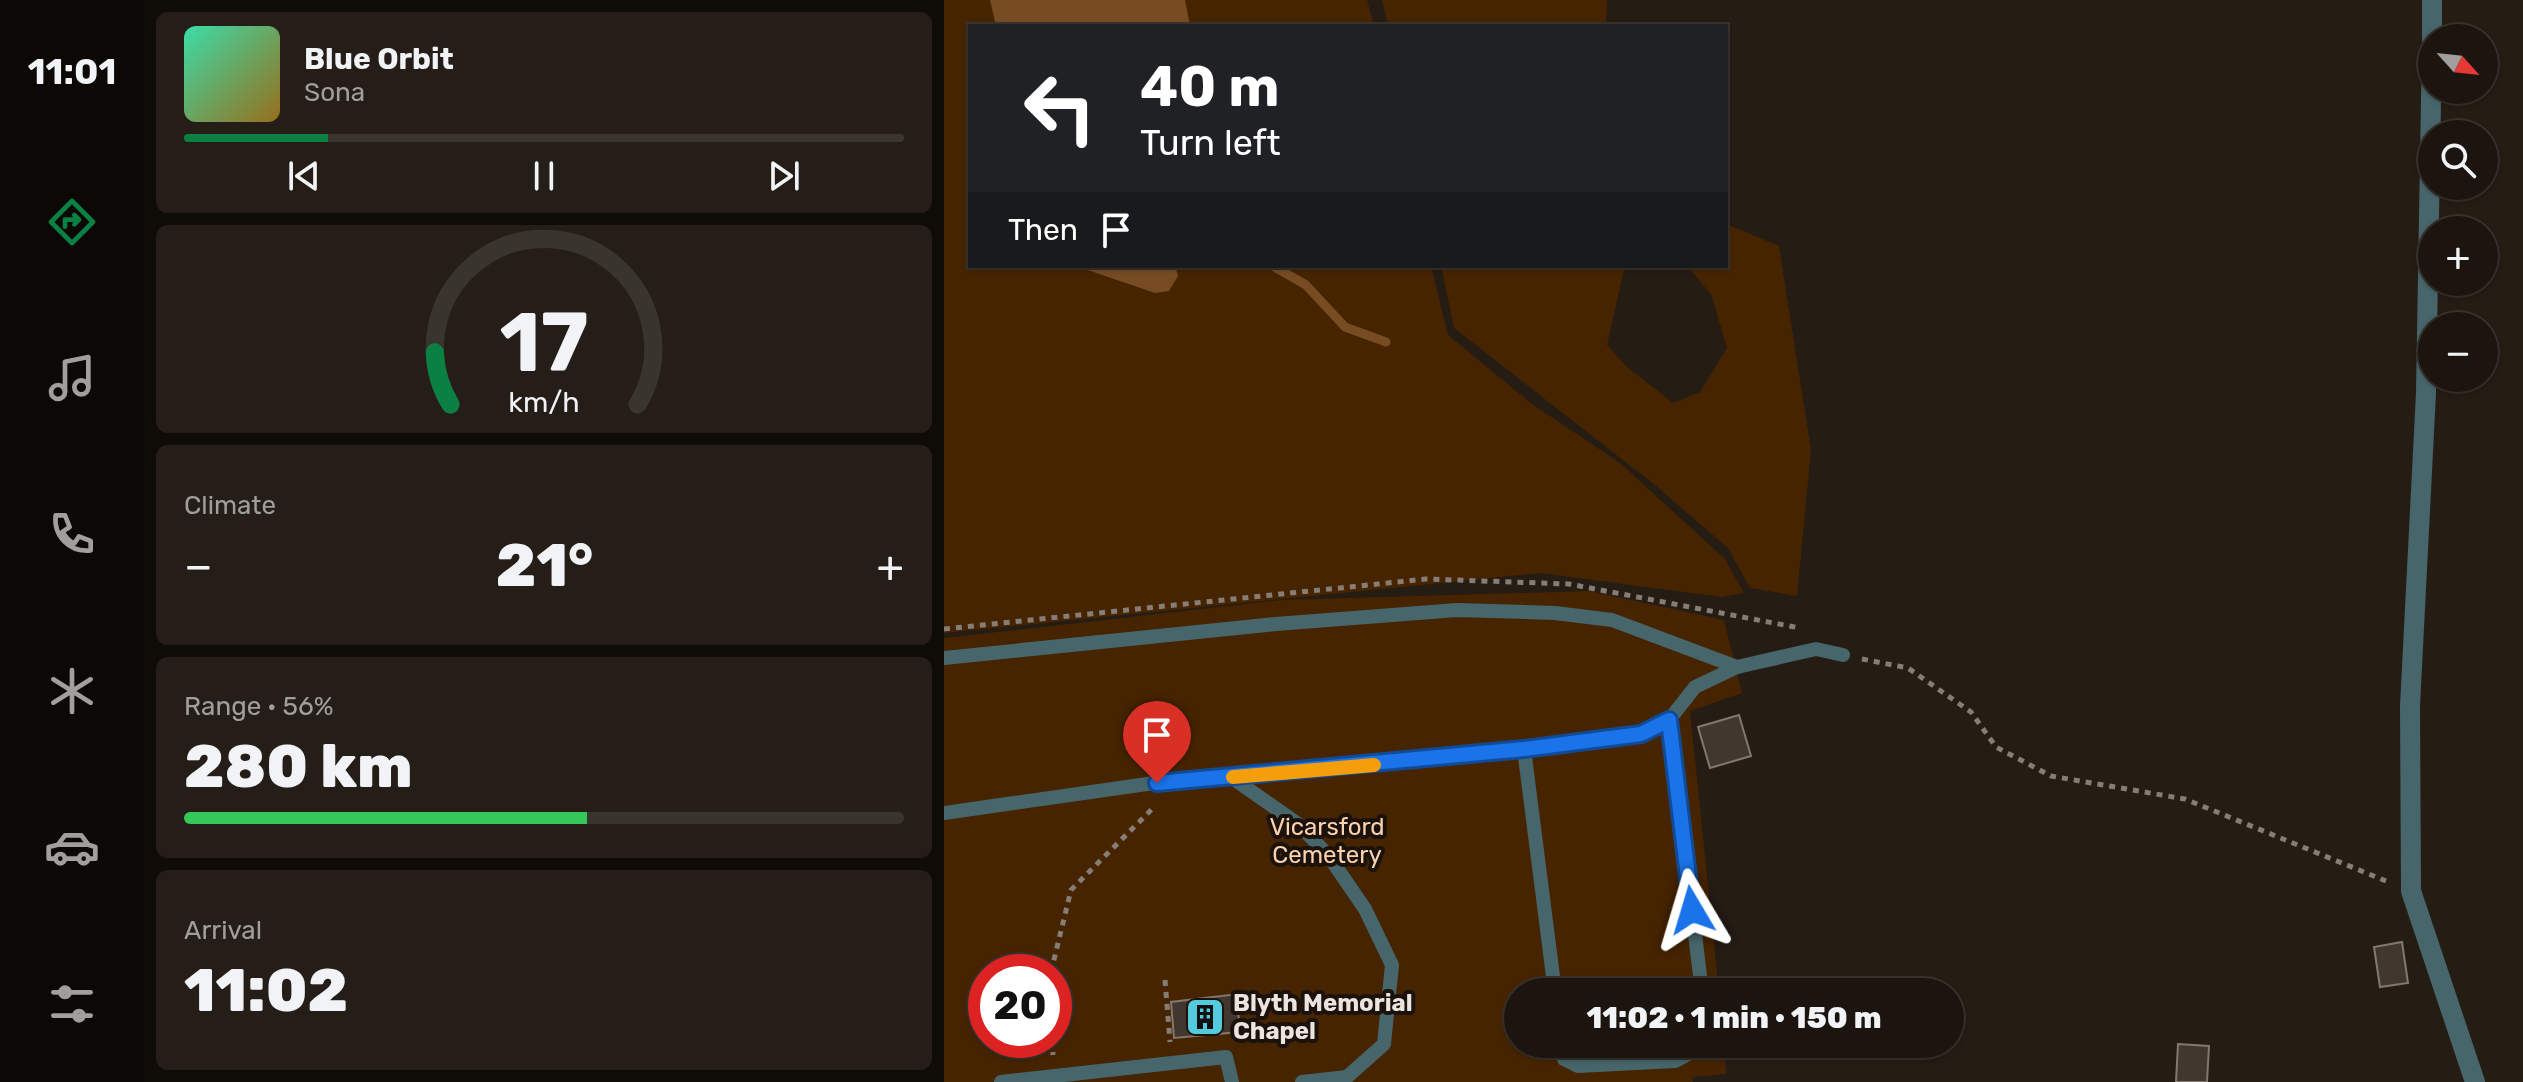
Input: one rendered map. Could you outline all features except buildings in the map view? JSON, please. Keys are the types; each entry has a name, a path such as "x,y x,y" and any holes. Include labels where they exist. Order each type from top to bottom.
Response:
{"street":[{"path":"2432,0 2432,24"},
{"path":"2431,104 2426,393 2410,706 2411,891 2475,1082"}],"lane":[{"path":"944,658 1276,624 1457,610 1555,613 1612,620 1737,667"},
{"path":"944,813 1182,779 1524,749 1641,734 1669,720 1695,687 1737,667 1816,649 1843,655"},
{"path":"1669,720 1700,978"},
{"path":"1524,749 1553,978"},
{"path":"1231,777 1298,824 1328,855 1365,909 1392,965 1384,1044 1347,1077 1302,1082"},
{"path":"1001,1082 1226,1057 1232,1082"},
{"path":"1564,1058 1578,1066 1675,1061 1681,1058"}],"path":[{"path":"1843,655 1908,668 1971,712 1996,747 2051,776 2185,799 2411,891"},
{"path":"1055,954 1071,890 1182,779"},
{"path":"1165,980 1172,1063"}],"green space":[{"path":"944,0 1367,0 1373,24 968,24 968,268 1431,268 1448,335 1532,404 1620,463 1725,559 1744,593 1721,597 1540,573 944,633"},
{"path":"1382,0 1607,0 1606,24 1388,24"},
{"path":"1728,225 1779,246 1811,450 1797,596 1750,588 1728,548 1655,485 1454,328 1441,268 1625,268 1607,345 1627,367 1673,403 1700,392 1727,348 1711,294 1689,268 1728,268"},
{"name":"Vicarsford Cemetery","path":"1589,591 1724,620 1742,693 1690,711 1718,978 1504,978 1504,1058 1725,1058 1726,1074 1692,1077 1693,1082 944,1082 944,638 1281,600"}],"shaded area":[{"path":"990,0 1185,0 1190,24 996,24"},
{"path":"1082,268 1176,268 1178,276 1169,291 1155,293"}],"waterway":[{"path":"1276,268 1306,285 1345,327 1386,342"}],"slow traffic":[{"path":"1233,777 1374,765"}],"place":[{"name":"Blyth Memorial Chapel","path":"1205,1017"}],"route":[{"path":"1157,783 1524,749 1641,734 1669,720 1692,910"}]}
